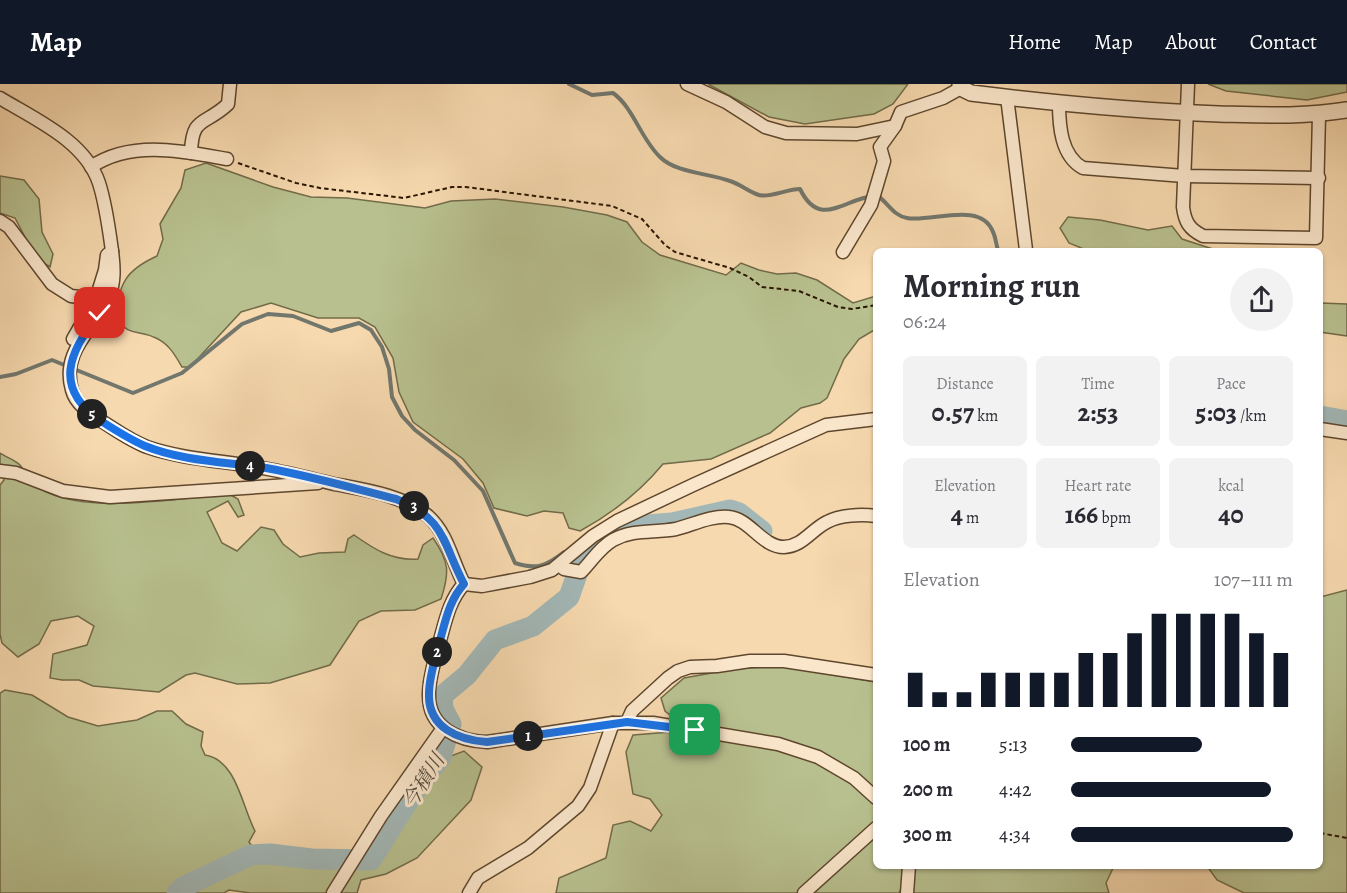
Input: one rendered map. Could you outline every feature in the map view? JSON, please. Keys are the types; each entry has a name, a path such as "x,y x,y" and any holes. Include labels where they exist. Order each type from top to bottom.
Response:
{"street":[{"path":"192,153 192,134 196,127 228,104 230,84"},
{"path":"687,84 726,102 765,127 786,133 857,134 895,126"},
{"path":"1188,84 1183,207 1185,220 1192,231 1203,236 1316,238 1320,114"},
{"path":"843,252 871,205 884,161 880,147 895,126 901,112 943,98 961,86 971,93 1059,103 1186,113 1320,114 1347,110"},
{"path":"1007,97 1026,248"},
{"path":"0,98 62,137 78,150 99,182 112,251 114,280 109,296 76,348 70,376 72,391 80,405 124,436 146,447 176,455 269,469 387,496 414,506 439,528 464,584"},
{"path":"1059,103 1059,117 1066,150 1073,163 1083,168 1184,176 1319,178"},
{"path":"91,167 119,153 146,150 192,153 227,159"},
{"path":"0,221 9,227 52,284 71,296 96,299"},
{"path":"76,348 72,345 75,333 96,299 103,279 107,255 112,251"},
{"path":"464,584 482,586 530,577 559,565 593,536 617,521 796,438 826,425 873,420"},
{"path":"1323,429 1347,433"},
{"path":"0,471 16,473 63,491 110,497 192,490 310,485 325,482"},
{"path":"559,565 564,569 581,572 599,551 626,534 673,529 729,516 740,521 773,545 782,547 801,542 828,522 857,515 873,516"},
{"path":"464,584 455,593 447,615 428,696 433,712 443,728 454,736 469,741 487,742 613,723 653,723 778,744 818,757 854,778 873,795"},
{"path":"627,722 632,711 668,678 678,670 690,667 750,661 784,661 873,675"},
{"path":"469,893 478,878 528,848 578,806 590,788 613,723"},
{"path":"333,893 381,816 443,728"},
{"path":"804,893 873,831"},
{"path":"908,893 909,869"}],"path":[{"path":"227,159 296,183 339,191 404,198 452,187 466,187 612,206 642,219 665,245 675,252 730,268 749,277 762,287 799,291 838,307 852,309 873,306"},
{"path":"1323,834 1347,838"}],"green space":[{"path":"708,84 908,84 893,104 874,114 805,124 769,117"},
{"path":"1208,84 1347,84 1347,92 1307,100 1226,91"},
{"path":"206,163 273,187 311,197 347,198 425,208 451,201 495,199 607,215 627,222 642,242 660,255 726,275 741,263 777,274 796,273 817,280 853,303 873,297 873,331 859,339 844,359 827,398 820,403 801,408 770,433 711,459 663,464 625,502 580,531 569,528 563,513 544,511 527,516 494,508 483,483 463,459 413,422 399,392 393,358 375,327 359,318 318,318 271,303 241,312 190,367 182,367 161,340 130,331 120,324 114,317 122,287 137,267 157,256 163,239 160,224 181,188 185,170"},
{"path":"0,176 24,180 39,199 42,232 53,254 50,267 36,258 15,218 0,213"},
{"path":"1068,217 1100,220 1148,230 1172,226 1182,239 1210,248 1081,248 1069,243 1060,228"},
{"path":"1323,303 1347,304 1347,336 1323,332"},
{"path":"0,453 20,465 33,484 52,494 74,500 100,503 155,502 229,494 238,499 244,515 238,517 228,501 207,512 222,543 237,551 261,527 274,530 283,544 300,557 319,553 345,552 348,539 354,535 392,556 418,559 423,545 433,538 445,560 447,574 441,599 415,610 381,611 359,621 330,665 270,683 237,684 195,673 186,675 159,692 93,686 79,680 50,678 53,654 87,645 94,626 78,616 51,621 39,644 18,657 2,643 0,634 0,485 4,480 0,469"},
{"path":"1347,590 1347,893 1244,893 1217,880 1209,869 1323,869 1323,596"},
{"path":"779,666 873,682 873,869 1113,869 1106,883 1109,893 904,893 901,889 899,893 556,893 559,878 606,858 613,825 630,821 651,831 662,815 650,799 633,794 626,752 633,735 671,732 671,716 665,711 661,698 684,678 734,669"},
{"path":"5,690 32,695 68,717 98,726 137,720 157,711 172,711 186,724 203,732 201,746 205,755 216,759 231,775 255,831 249,842 258,855 293,864 371,865 440,760 464,751 482,767 471,800 417,858 386,874 361,880 357,893 250,893 229,890 224,893 0,893 0,693"}],"waterway":[{"path":"569,84 592,95 613,93 626,106 653,150 675,166 730,181 759,195 800,189 808,202 817,208 826,210 867,197 878,196 902,217 917,219 954,215 978,217 987,222 993,232 998,248"},
{"path":"0,377 16,374 52,360 133,393 182,373 242,324 268,314 293,316 331,331 359,323 371,330 382,347 389,369 392,397 402,416 415,430 454,460 483,491 515,563 529,566 541,565 552,561 564,552 574,564 581,563"},
{"name":"今積川","path":"1323,417 1347,421"},
{"name":"今積川","path":"177,893 183,887 251,855 371,860 414,792 441,757 451,724 443,709 442,696 467,675 495,640 533,626 569,597 581,563 593,548 617,532 635,526 672,523 730,510 739,513 762,531"}],"route":[{"path":"100,313 82,336 76,348 70,376 72,391 80,405 124,436 146,447 176,455 269,469 396,499 414,506 439,528 450,548 455,567 464,584 455,593 447,615 428,696 433,712 443,728 454,736 469,741 487,742 627,722 653,723 695,730"}]}
